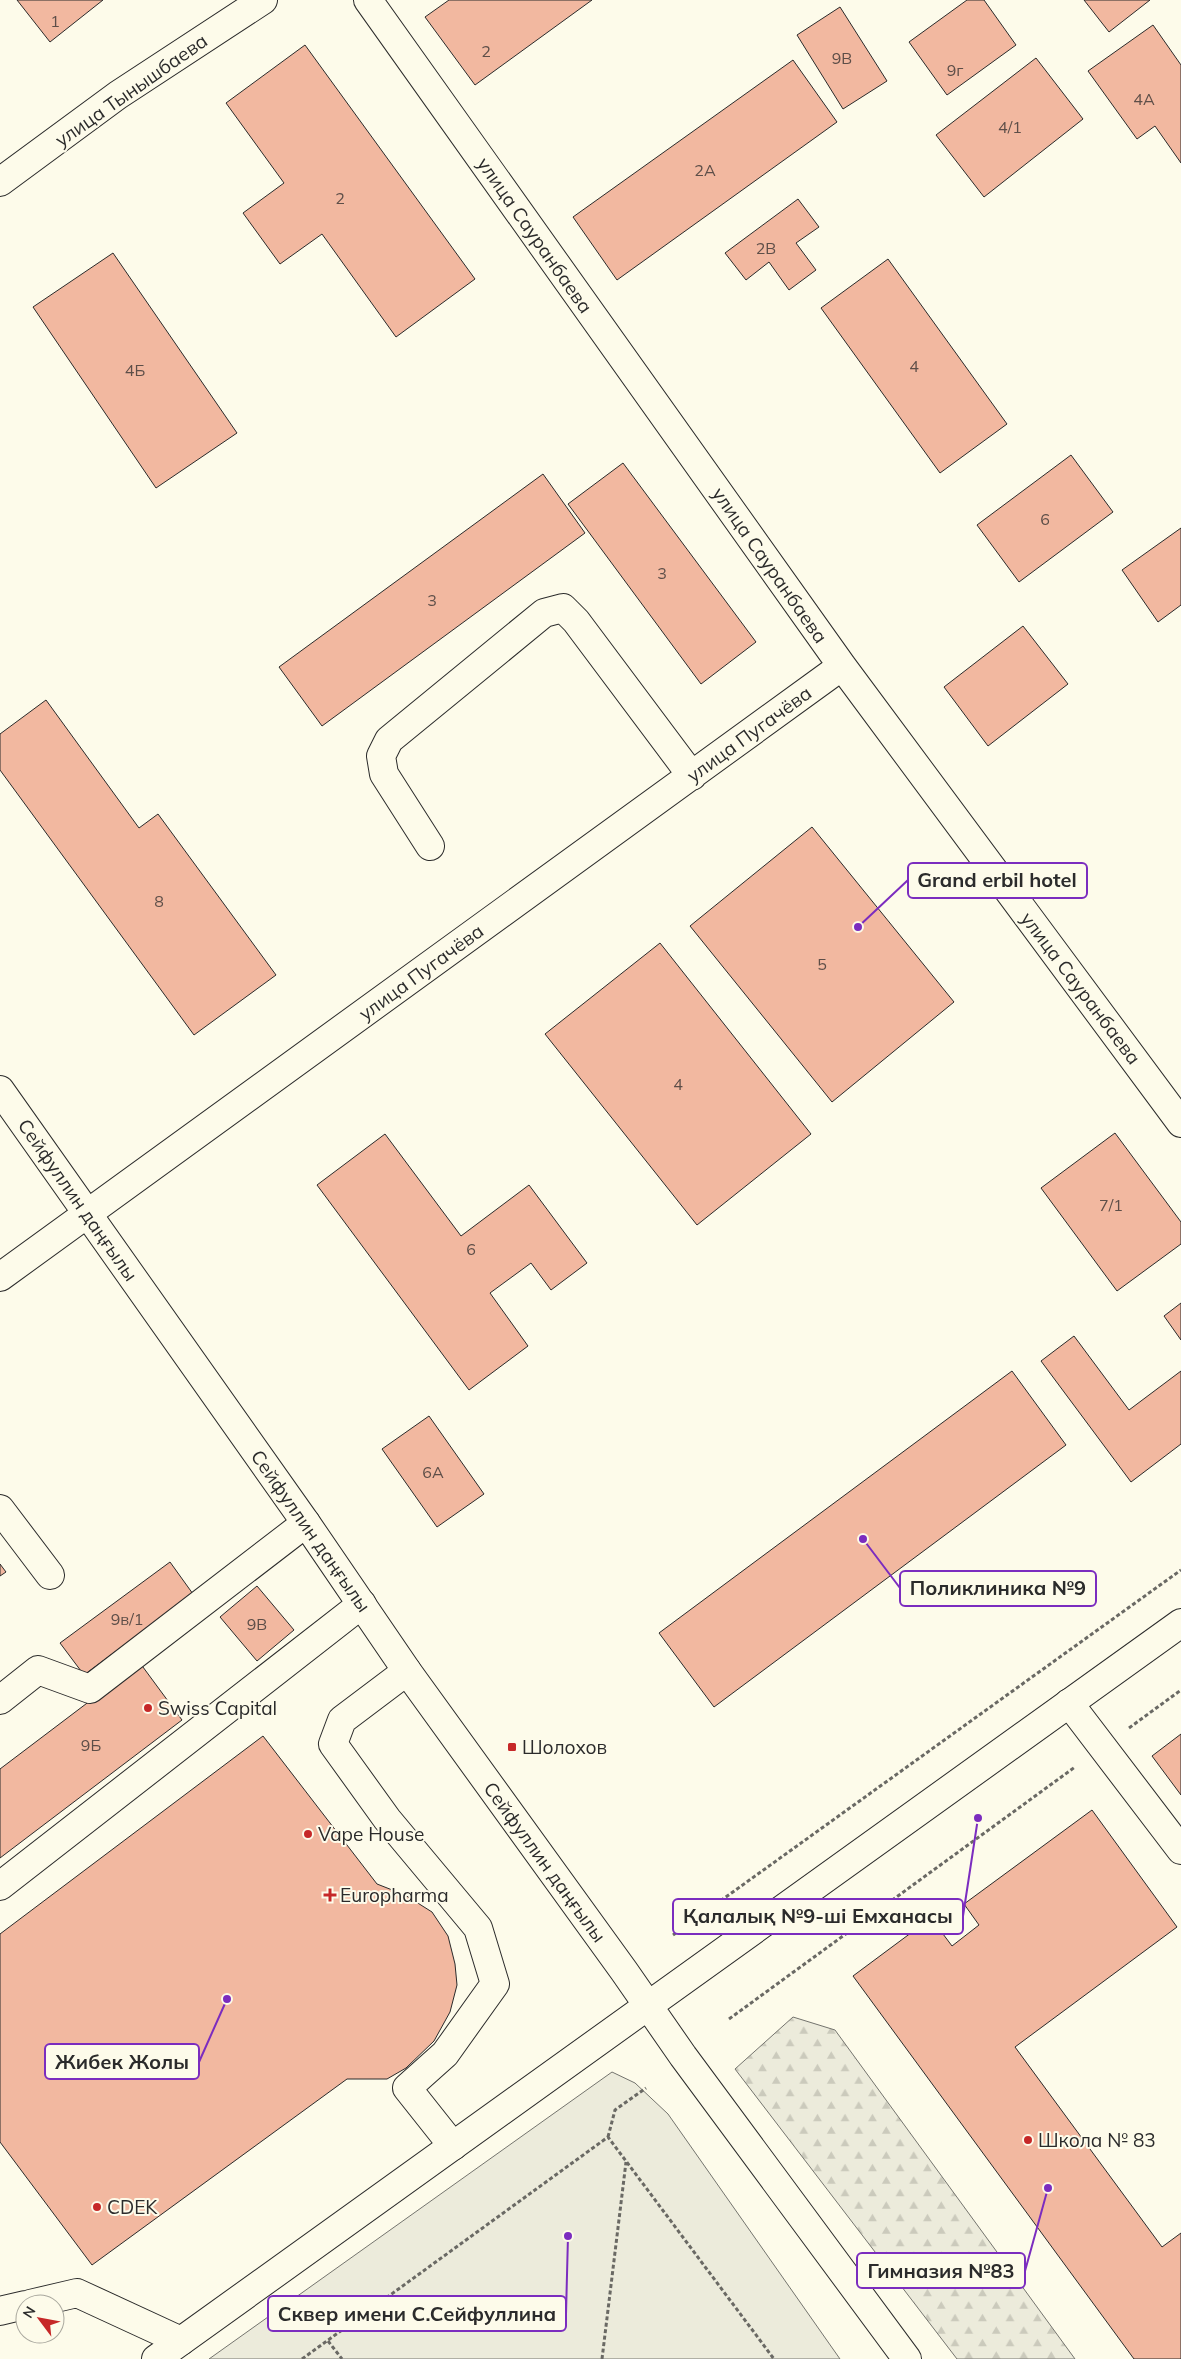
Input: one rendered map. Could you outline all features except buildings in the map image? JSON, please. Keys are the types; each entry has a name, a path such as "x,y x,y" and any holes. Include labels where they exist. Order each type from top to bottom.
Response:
{"main road":[{"name":"улица Тынышбаева","path":"0,182 118,95 263,0"},
{"name":"улица Сауранбаева","path":"368,0 842,666 1181,1123"},
{"path":"430,846 384,774 381,756 389,740 544,613 563,608 576,621 692,776"},
{"name":"улица Пугачёва","path":"0,1277 842,666"},
{"name":"Сейфуллин даңғылы","path":"0,1090 306,1523 407,1671 624,1971 647,2006"},
{"path":"0,1509 50,1575"},
{"path":"0,1700 38,1670 90,1689 306,1523"},
{"path":"0,1886 362,1604"},
{"path":"156,2359 1181,1623"},
{"path":"407,1671 342,1720 333,1744 387,1819 478,1928 495,1984 445,2054 407,2088 453,2146"},
{"path":"1070,1703 1181,1850"},
{"path":"647,2006 907,2359"},
{"path":"65,2296 77,2293 181,2341"},
{"path":"0,2311 15,2307"}],"path":[{"path":"674,1934 1181,1570"},
{"path":"730,2019 1181,1690"},
{"path":"302,2359 608,2137 615,2110 646,2088"},
{"path":"608,2137 774,2359"},
{"path":"602,2359 626,2161"},
{"path":"328,2341 342,2359"}],"green space":[{"path":"793,2017 835,2030 1075,2359 957,2359 735,2069"},
{"path":"612,2072 635,2083 668,2114 840,2359 209,2359"}],"place":[{"name":"Grand erbil hotel","path":"858,927"},
{"name":"Поликлиника №9","path":"863,1539"},
{"name":"Swiss Capital","path":"148,1708"},
{"name":"Шолохов","path":"512,1747"},
{"name":"Қалалық №9-ші Емханасы","path":"978,1818"},
{"name":"Vape House","path":"308,1834"},
{"name":"Europharma","path":"330,1895"},
{"name":"Жибек Жолы","path":"227,1999"},
{"name":"Школа № 83","path":"1028,2140"},
{"name":"Гимназия №83","path":"1048,2188"},
{"name":"CDEK","path":"97,2207"},
{"name":"Сквер имени С.Сейфуллина","path":"568,2236"}]}
